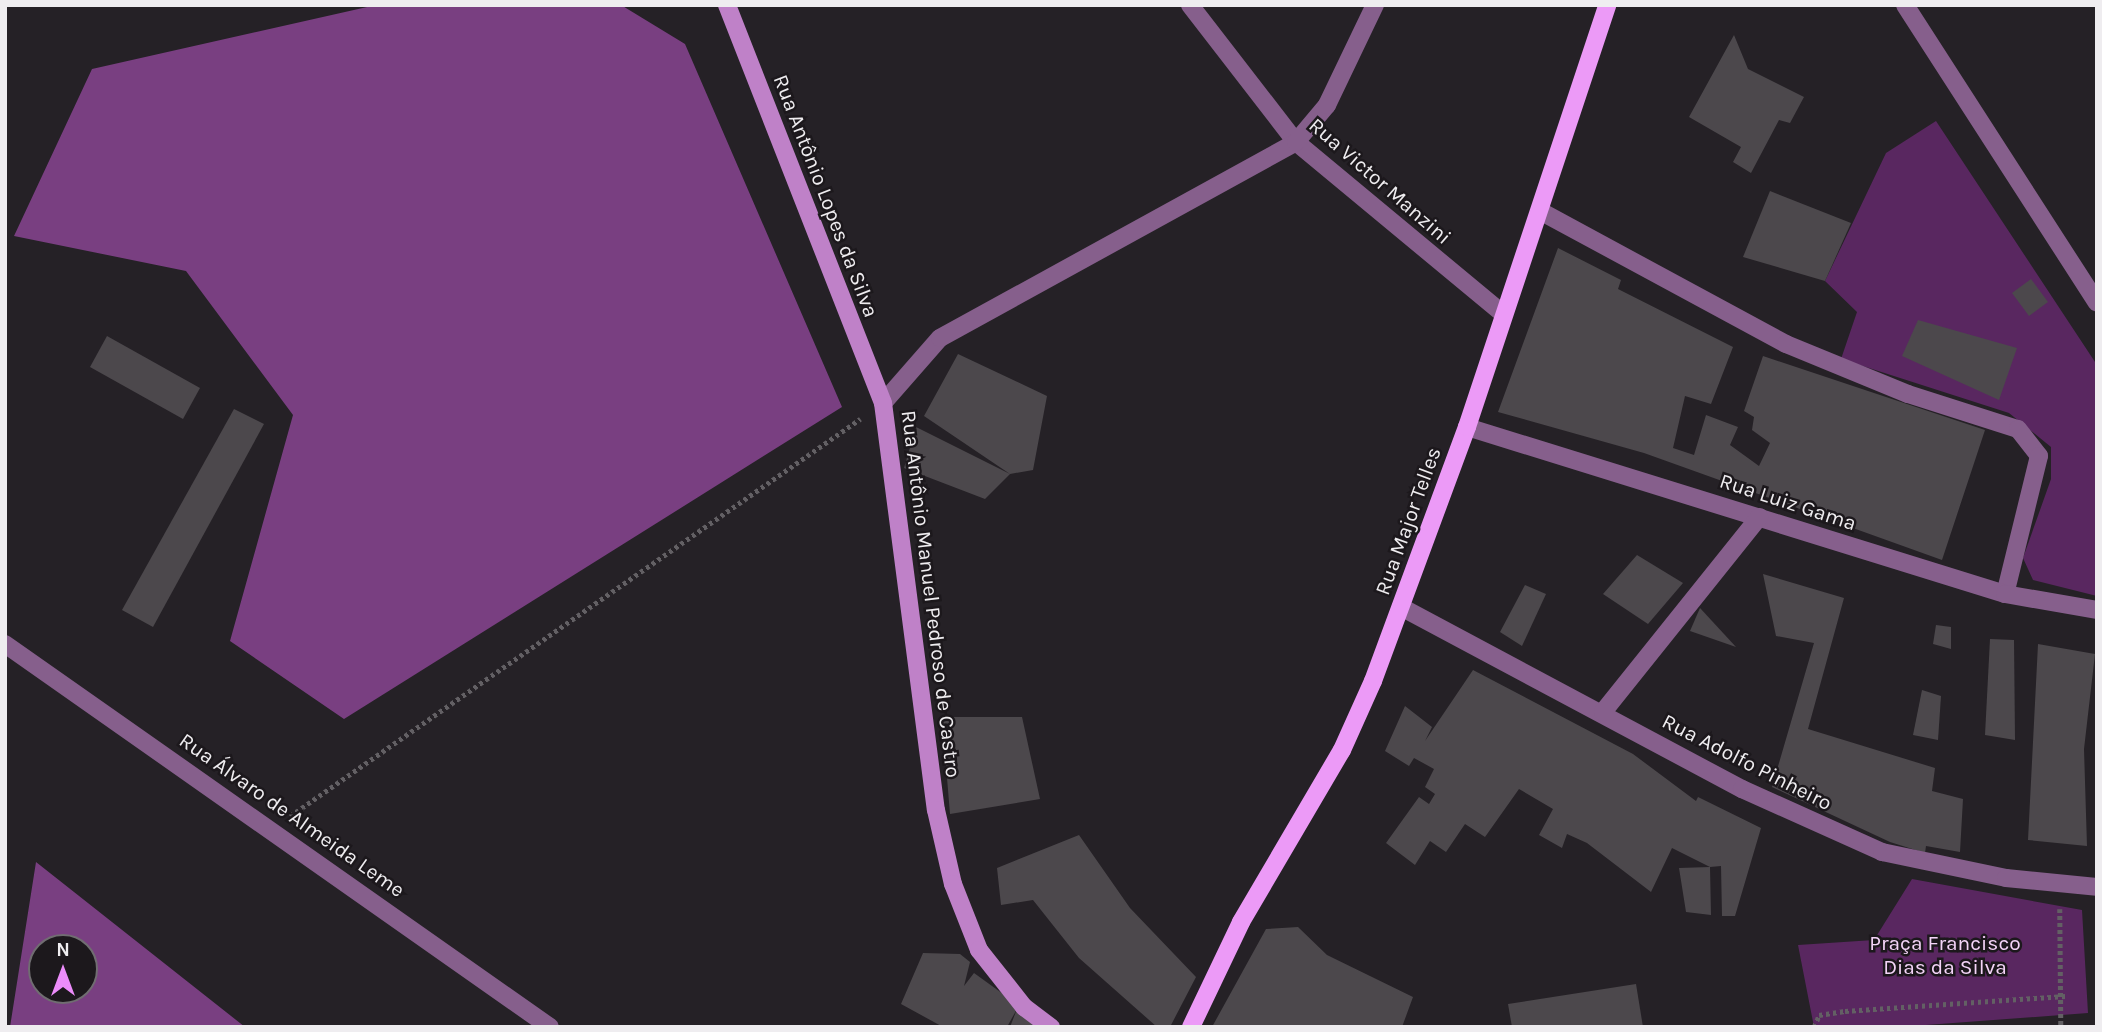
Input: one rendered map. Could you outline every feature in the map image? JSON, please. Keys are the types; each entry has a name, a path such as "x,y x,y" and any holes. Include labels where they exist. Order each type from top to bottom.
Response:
{"main road":[{"name":"Rua Antônio Lopes da Silva","path":"727,5 883,403"},
{"name":"Rua Major Telles","path":"1191,1027 1241,922 1342,750 1401,607 1467,427 1502,313 1540,211 1607,5"},
{"name":"Rua Antônio Manuel Pedroso de Castro","path":"883,403 936,810 953,884 979,950 1024,1007 1051,1027"}],"street":[{"name":"Rua Victor Manzini","path":"1190,5 1296,142 1502,313"},
{"name":"Rua Antônio Manuel Pedroso de Castro","path":"883,403 940,338 1296,142 1327,104 1375,5"},
{"path":"1905,5 2097,303"},
{"path":"1540,211 1786,344 1908,394 2018,429 2032,440 2039,456 2036,474 2005,594"},
{"name":"Rua Luiz Gama","path":"1467,427 2005,594 2097,610"},
{"path":"1603,712 1759,517"},
{"name":"Rua Adolfo Pinheiro","path":"1401,607 1603,712 1742,789 1882,852 2097,887"},
{"name":"Rua Álvaro de Almeida Leme","path":"5,644 272,829 550,1027"}],"path":[{"path":"272,829 883,403"},
{"path":"2061,883 2065,996 2061,1027"},
{"path":"1814,1027 1819,1015 1845,1011 2065,996"}],"green space":[{"path":"1936,121 2097,365 2097,596 2033,580 2023,558 2051,479 2051,447 2009,413 1841,359 1857,312 1825,281 1886,153"},
{"name":"Praça Francisco Dias da Silva","path":"1912,879 2082,910 2088,1013 1899,1027 1814,1027 1798,945 1874,940"}],"shaded area":[{"path":"376,5 621,5 685,44 842,407 344,719 230,641 293,415 186,271 14,236 92,69"},
{"path":"36,862 245,1027 10,1027"}],"building":[{"path":"1734,35 1748,69 1804,97 1790,123 1779,120 1751,173 1733,162 1741,147 1689,117"},
{"path":"1770,191 1851,223 1825,281 1743,257"},
{"path":"1558,248 1621,280 1618,289 1733,347 1711,404 1685,396 1673,448 1694,455 1706,415 1738,427 1730,445 1759,466 1770,443 1752,430 1754,417 1744,411 1763,356 1985,430 1942,560 1644,453 1498,412"},
{"path":"2031,279 2048,302 2029,316 2012,293"},
{"path":"1918,320 2017,348 1999,400 1902,356"},
{"path":"107,336 200,388 183,419 90,367"},
{"path":"958,354 1047,396 1033,470 1010,474 924,416"},
{"path":"234,409 264,424 153,627 122,610"},
{"path":"916,427 1010,474 985,499 904,468"},
{"path":"1637,555 1683,583 1648,624 1603,594"},
{"path":"1763,574 1844,598 1808,729 1935,768 1932,791 1963,799 1960,852 1926,846 1925,853 1890,842 1772,787 1814,643 1776,636"},
{"path":"1525,585 1546,594 1522,646 1500,632"},
{"path":"1700,608 1736,647 1690,631"},
{"path":"1936,625 1951,627 1951,649 1933,644"},
{"path":"1990,639 2014,640 2015,740 1985,735"},
{"path":"2038,644 2095,654 2084,749 2087,846 2028,840"},
{"path":"1473,670 1633,754 1696,801 1698,797 1761,828 1735,916 1722,916 1721,866 1710,867 1672,848 1651,892 1587,843 1567,834 1562,848 1539,835 1553,809 1519,789 1485,837 1465,824 1446,852 1430,841 1415,865 1386,843 1419,797 1429,804 1435,794 1425,787 1434,769 1414,758 1409,766 1385,751 1405,706 1432,727 1425,741"},
{"path":"1922,690 1941,696 1938,740 1913,735"},
{"path":"942,717 1022,717 1040,799 950,814"},
{"path":"1079,835 1130,908 1196,977 1170,1027 1157,1027 1079,958 1033,900 1001,905 997,868"},
{"path":"1710,867 1711,915 1686,912 1679,868"},
{"path":"1298,927 1327,955 1413,997 1402,1027 1212,1027 1266,929"},
{"path":"923,953 960,954 970,962 964,986 974,973 1049,1027 1010,1027 1017,1009 1007,1027 943,1027 901,1004"},
{"path":"1636,984 1643,1027 1512,1027 1508,1004"}]}
